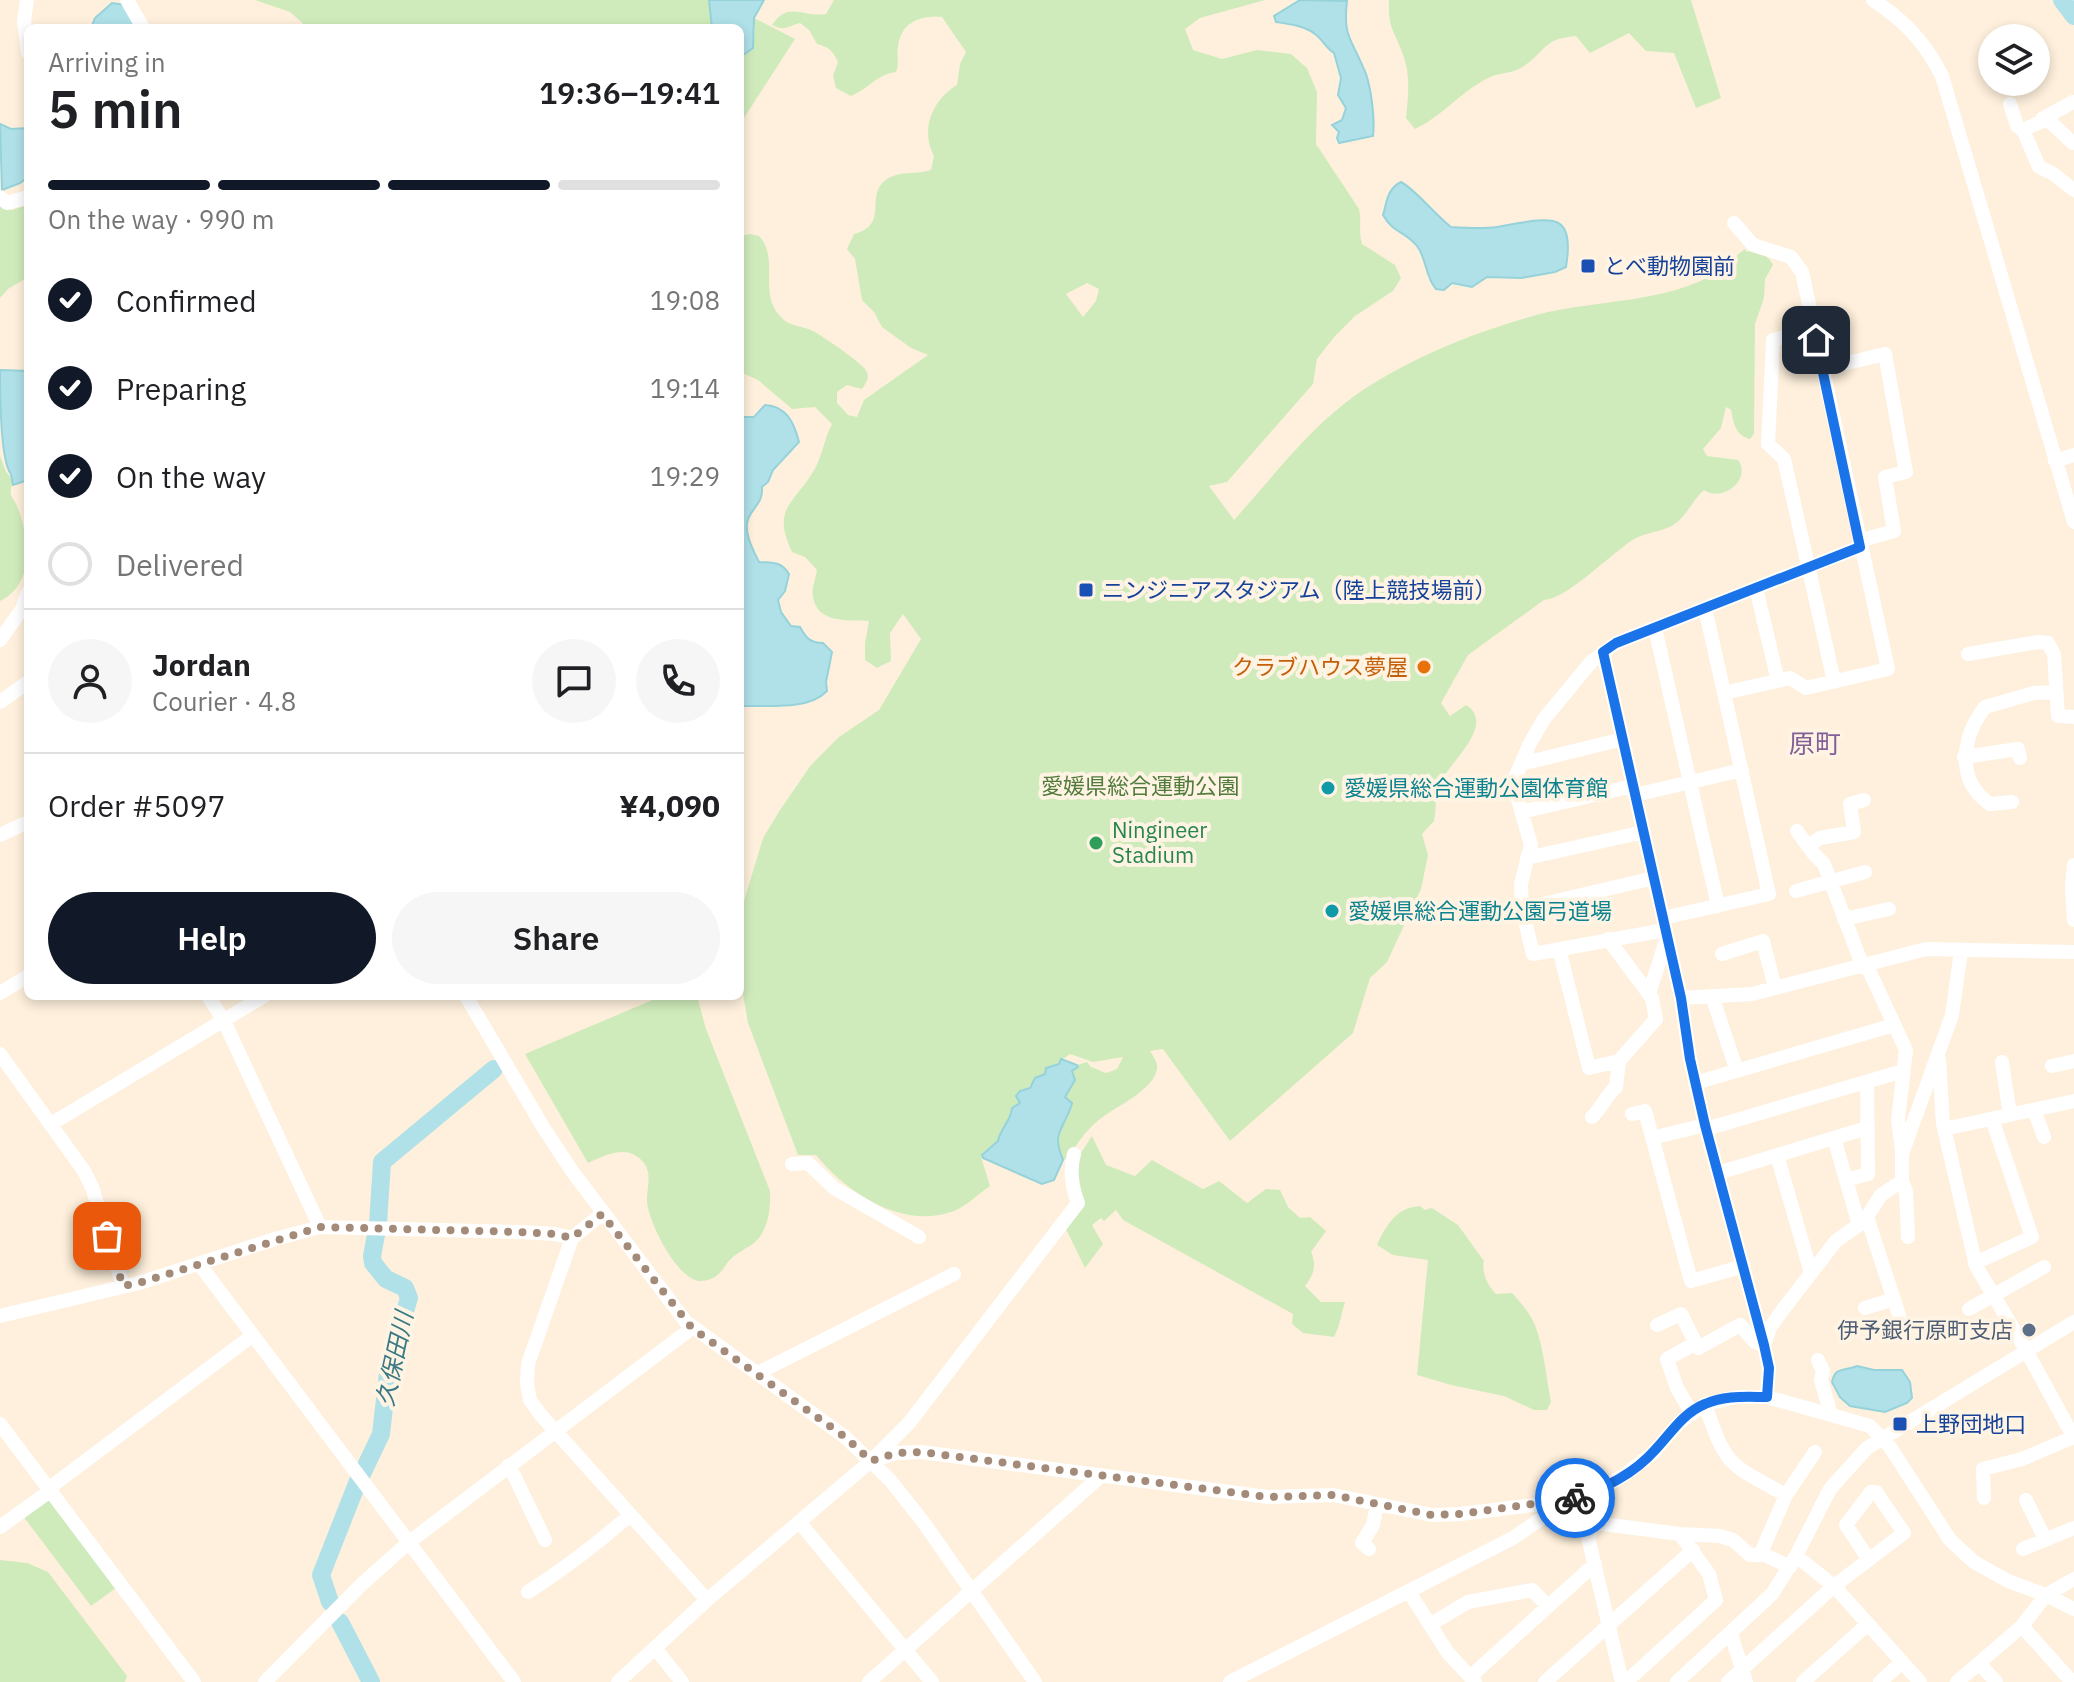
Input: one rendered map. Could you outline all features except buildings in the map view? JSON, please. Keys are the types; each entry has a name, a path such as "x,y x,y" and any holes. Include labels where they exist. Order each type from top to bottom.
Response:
{"street":[{"path":"24,24 27,0"},
{"path":"127,0 141,24"},
{"path":"1876,1 1909,26 1933,58 1942,76 2055,461 2071,499 2074,522"},
{"path":"2023,130 2073,102"},
{"path":"2010,104 2017,126 2023,130 2039,167 2074,190"},
{"path":"2042,119 2054,122 2073,143"},
{"path":"0,197 7,203 24,198"},
{"path":"1724,693 1790,678 1806,688 1888,669 1805,282 1791,257 1753,245 1734,223"},
{"path":"1811,311 1790,320 1788,336 1773,340 1768,444 1784,459 1834,681"},
{"path":"1705,608 1769,894 1718,906 1665,928 1533,954 1522,909 1521,884 1531,845 1513,782 1544,719 1591,662 1616,643 1894,531 1885,477 1906,472 1885,354 1822,369"},
{"path":"2055,461 2074,455"},
{"path":"1756,588 1778,681"},
{"path":"0,640 24,603"},
{"path":"1655,628 1718,906"},
{"path":"1968,654 2048,643 2054,654 2058,716 2074,717"},
{"path":"1603,652 1681,998 1705,1127 1764,1345 1769,1368 1767,1397"},
{"path":"0,702 24,685"},
{"path":"2012,802 1990,804 1985,800 1970,779 1964,757 1965,747 1985,707 2034,693 2056,692"},
{"path":"1521,764 1623,739"},
{"path":"1964,757 2018,749 2020,758"},
{"path":"1521,812 1742,770"},
{"path":"1808,846 1820,838 1854,832 1850,804 1864,800"},
{"path":"0,835 24,824"},
{"path":"1797,831 1824,864 1844,919 1906,1050 1898,1120 1908,1237"},
{"path":"1527,858 1644,832"},
{"path":"2074,865 2074,920"},
{"path":"1796,891 1865,872"},
{"path":"1522,909 1654,878"},
{"path":"1844,919 1889,909"},
{"path":"1649,994 1665,928"},
{"path":"1592,1117 1616,1087 1619,1061 1656,1019 1649,994 1608,939"},
{"path":"1722,954 1763,941 1775,988"},
{"path":"1559,949 1589,1068 1619,1061"},
{"path":"1681,998 1752,994 1926,949 2074,952"},
{"path":"1902,1154 1939,1052 1957,991 1961,951"},
{"path":"0,993 24,978"},
{"path":"1712,996 1737,1071"},
{"path":"211,1000 223,1019 320,1227"},
{"path":"51,1124 257,1000"},
{"path":"468,1000 543,1127 602,1214 689,1325 845,1437 871,1461 908,1500 1035,1682"},
{"path":"1695,1083 1894,1025"},
{"path":"1939,1052 1944,1129 1975,1263 2026,1350 2067,1410 2074,1438 2022,1459 1983,1469 1984,1498"},
{"path":"0,1054 92,1187 123,1286"},
{"path":"2052,1066 2074,1061"},
{"path":"2002,1062 2010,1115"},
{"path":"1652,1138 1705,1127 1903,1071"},
{"path":"1846,1180 1868,1174 1867,1082"},
{"path":"1944,1129 2074,1101"},
{"path":"2034,1110 2044,1137"},
{"path":"1632,1114 1645,1111 1691,1281 1744,1266"},
{"path":"1975,1263 2032,1237 1992,1119"},
{"path":"1718,1173 1867,1128"},
{"path":"1834,1138 1846,1180 1899,1315"},
{"path":"618,1682 707,1600 871,1461 909,1423 1078,1203 1071,1165 1074,1154"},
{"path":"1777,1155 1811,1273"},
{"path":"792,1164 808,1163 834,1188 919,1237"},
{"path":"1764,1345 1770,1328 1836,1241 1863,1221 1881,1195 1902,1181"},
{"path":"602,1214 572,1238 528,1364 530,1400 554,1431 707,1600"},
{"path":"0,1316 200,1265 320,1227 555,1234 572,1238"},
{"path":"200,1265 514,1682"},
{"path":"1969,1309 2044,1267"},
{"path":"758,1373 954,1274"},
{"path":"1865,1308 1894,1299"},
{"path":"1657,1325 1681,1314 1698,1348 1740,1325 1755,1342 1764,1345"},
{"path":"265,1682 361,1585 408,1543 689,1325"},
{"path":"1677,1682 1766,1601 1793,1562 1830,1489 1855,1460 1881,1437 2073,1325"},
{"path":"0,1527 253,1335"},
{"path":"1691,1412 1677,1388 1667,1359 1696,1343"},
{"path":"1818,1360 1831,1415"},
{"path":"871,1461 896,1453 921,1452 1268,1497 1333,1495 1432,1515 1460,1514 1567,1501 1591,1493 1623,1476 1653,1453 1678,1424 1705,1404 1736,1397 1767,1397 1870,1426 1890,1447 1950,1540 1974,1562 2008,1581 2074,1609"},
{"path":"1705,1404 1725,1456 1734,1466 1786,1495"},
{"path":"0,1424 194,1682"},
{"path":"1760,1555 1786,1495 1815,1452"},
{"path":"509,1465 545,1540"},
{"path":"869,1682 1102,1475"},
{"path":"1728,1682 1744,1676 1834,1586 1869,1560 1904,1533 1876,1492 1871,1492 1846,1525 1869,1560"},
{"path":"2026,1500 2045,1539"},
{"path":"1567,1501 1580,1515 1595,1523 1720,1536 1733,1540 1750,1555 1765,1555 1793,1562 1834,1586 1920,1682"},
{"path":"1230,1682 1513,1538 1567,1501"},
{"path":"1362,1543 1373,1525 1377,1504"},
{"path":"528,1592 569,1567 582,1552 630,1515"},
{"path":"800,1523 932,1682"},
{"path":"1595,1523 1588,1537 1624,1682 1716,1600 1709,1574 1680,1534"},
{"path":"2023,1549 2074,1528"},
{"path":"1545,1682 1693,1550"},
{"path":"1409,1592 1448,1653 1472,1680 1595,1564"},
{"path":"1957,1682 2022,1626 2046,1595 2074,1579"},
{"path":"1431,1624 1468,1602 1532,1590 1548,1606"},
{"path":"1803,1682 1868,1624"},
{"path":"2022,1626 2072,1682"},
{"path":"1731,1634 1744,1676"},
{"path":"655,1648 682,1682"},
{"path":"1880,1682 1902,1662"},
{"path":"1979,1663 1996,1682"}],"green space":[{"path":"255,0 709,0 712,24 304,24 290,12"},
{"name":"愛媛県総合運動公園","path":"834,0 1265,0 1200,18 1185,29 1193,50 1222,59 1257,50 1291,54 1307,68 1317,92 1316,144 1359,209 1362,244 1395,265 1401,278 1393,291 1355,316 1335,336 1317,359 1313,384 1227,482 1209,486 1234,520 1292,454 1340,407 1378,381 1422,357 1492,328 1540,314 1676,290 1717,272 1745,249 1764,255 1773,265 1765,279 1764,298 1755,324 1754,434 1750,439 1741,435 1731,410 1726,407 1721,428 1703,449 1707,456 1738,460 1741,475 1738,481 1727,491 1711,493 1704,490 1676,523 1626,544 1578,583 1554,598 1544,600 1468,655 1441,703 1450,716 1466,705 1474,713 1474,733 1439,784 1434,821 1422,834 1428,855 1421,889 1387,962 1370,978 1353,1033 1230,1141 1163,1049 1150,1051 1157,1066 1149,1084 1095,1123 1063,1160 1058,1138 1072,1103 1065,1097 1075,1080 1072,1071 1077,1065 1087,1062 1106,1073 1117,1069 1123,1057 1093,1062 1070,1054 1032,1083 1018,1105 1012,1108 999,1141 981,1157 990,1186 959,1209 935,1216 915,1216 878,1205 844,1183 816,1155 798,1155 748,1023 744,1000 744,901 763,838 811,765 839,737 879,710 921,639 903,614 890,633 891,661 877,668 865,660 869,621 835,619 821,612 813,597 817,570 805,557 792,552 786,537 784,516 816,467 832,424 815,407 792,409 758,380 744,374 744,235 759,236 765,245 770,297 780,316 825,338 867,372 868,379 862,389 847,385 837,392 837,403 848,415 857,417 864,400 928,355 911,348 882,327 874,312 862,300 855,259 847,249 854,234 871,224 877,193 887,179 898,174 931,170 934,156 928,136 931,116 941,99 957,85 960,64 966,52 942,17 920,19 903,31 896,72 882,76 851,96 836,88 833,76 838,62 830,50 817,44 809,30 800,23 783,28 772,25 784,13 826,14","holes":["1087,283 1099,289 1096,301 1083,317 1066,294"]},
{"path":"1389,0 1691,0 1721,98 1696,108 1674,53 1646,51 1629,33 1590,53 1576,36 1565,37 1551,42 1520,69 1492,76 1468,90 1415,129 1406,118 1407,70 1391,24"},
{"path":"754,18 795,39 744,118 744,55 755,32"},
{"path":"0,205 12,210 24,206 24,279 0,298"},
{"path":"0,456 6,472 13,479 11,495 24,529 24,572 11,593 0,601"},
{"path":"653,1000 698,1000 706,1029 770,1191 769,1214 761,1235 734,1256 718,1275 709,1280 693,1279 674,1262 652,1221 644,1163 631,1153 617,1152 588,1163 525,1054"},
{"path":"1092,1136 1106,1165 1135,1176 1152,1160 1203,1189 1219,1181 1247,1203 1266,1189 1280,1190 1288,1207 1300,1218 1310,1217 1326,1231 1311,1252 1314,1270 1305,1286 1321,1302 1345,1302 1334,1337 1303,1333 1292,1324 1293,1314 1123,1220 1116,1210 1104,1221 1101,1218 1092,1225 1103,1244 1085,1268 1066,1229 1079,1156"},
{"path":"1420,1206 1425,1210 1432,1208 1458,1225 1484,1261 1484,1274 1493,1291 1496,1294 1512,1293 1530,1316 1538,1334 1544,1363 1551,1402 1547,1410 1534,1410 1504,1396 1417,1375 1428,1260 1393,1255 1377,1245 1393,1218 1405,1210"},
{"path":"49,1497 116,1588 91,1606 23,1516"},
{"path":"0,1560 27,1563 48,1572 127,1676 125,1682 0,1682"}],"water":[{"path":"709,0 764,0 754,18 753,48 744,54 744,24 712,24"},
{"path":"1300,0 1347,1 1347,29 1370,91 1373,136 1339,143 1339,132 1332,125 1342,120 1346,108 1338,95 1341,78 1334,53 1311,31 1276,22 1274,16"},
{"path":"112,3 125,5 136,24 93,24"},
{"path":"0,124 11,129 24,128 24,180 2,190"},
{"path":"1401,182 1451,227 1491,228 1539,220 1555,221 1563,228 1567,238 1566,267 1521,278 1487,277 1472,287 1452,283 1444,290 1436,289 1417,246 1383,215 1390,192"},
{"path":"0,370 24,371 24,481 13,485 5,455"},
{"path":"765,405 778,408 788,416 799,442 762,487 760,500 747,522 749,540 759,562 780,565 789,574 785,591 778,600 781,612 791,626 800,627 809,639 823,643 832,652 827,691 809,702 786,706 744,706 744,417 754,417"},
{"path":"1061,1059 1078,1067 1072,1071 1075,1080 1065,1097 1072,1103 1058,1138 1063,1160 1054,1180 1042,1184 982,1155 998,1141 1012,1108 1020,1103 1016,1096 1020,1091 1030,1088 1035,1078 1045,1074 1046,1068 1059,1064"},
{"path":"1857,1366 1874,1370 1902,1370 1910,1382 1912,1398 1885,1412 1850,1406 1840,1397 1832,1382 1838,1371"}],"waterway":[{"path":"2062,0 2074,16"},
{"name":"久保田川","path":"362,1474 381,1434 389,1364 409,1298 405,1288 386,1279 373,1263 382,1162 494,1069"},
{"name":"久保田川","path":"330,1602 321,1575 358,1481"},
{"name":"久保田川","path":"340,1622 371,1682"}],"way so far":[{"path":"107,1236 123,1286 320,1227 520,1232 572,1238 602,1214 692,1328 845,1437 871,1461 896,1453 921,1452 1268,1497 1333,1495 1432,1515 1575,1498"}],"place":[{"name":"とべ動物園前","path":"1588,266"},
{"name":"ニンジニアスタジアム（陸上競技場前）","path":"1086,590"},
{"name":"クラブハウス夢屋","path":"1424,667"},
{"name":"愛媛県総合運動公園体育館","path":"1328,788"},
{"name":"Ningineer Stadium","path":"1096,843"},
{"name":"愛媛県総合運動公園弓道場","path":"1332,911"},
{"name":"伊予銀行原町支店","path":"2029,1330"},
{"name":"上野団地口","path":"1900,1424"}],"district":[{"name":"原町","path":"1815,744"}],"route":[{"path":"1575,1498 1623,1476 1653,1453 1691,1412 1705,1404 1736,1397 1767,1397 1769,1368 1764,1345 1705,1125 1690,1059 1681,998 1603,652 1616,643 1860,547 1816,340"}]}
